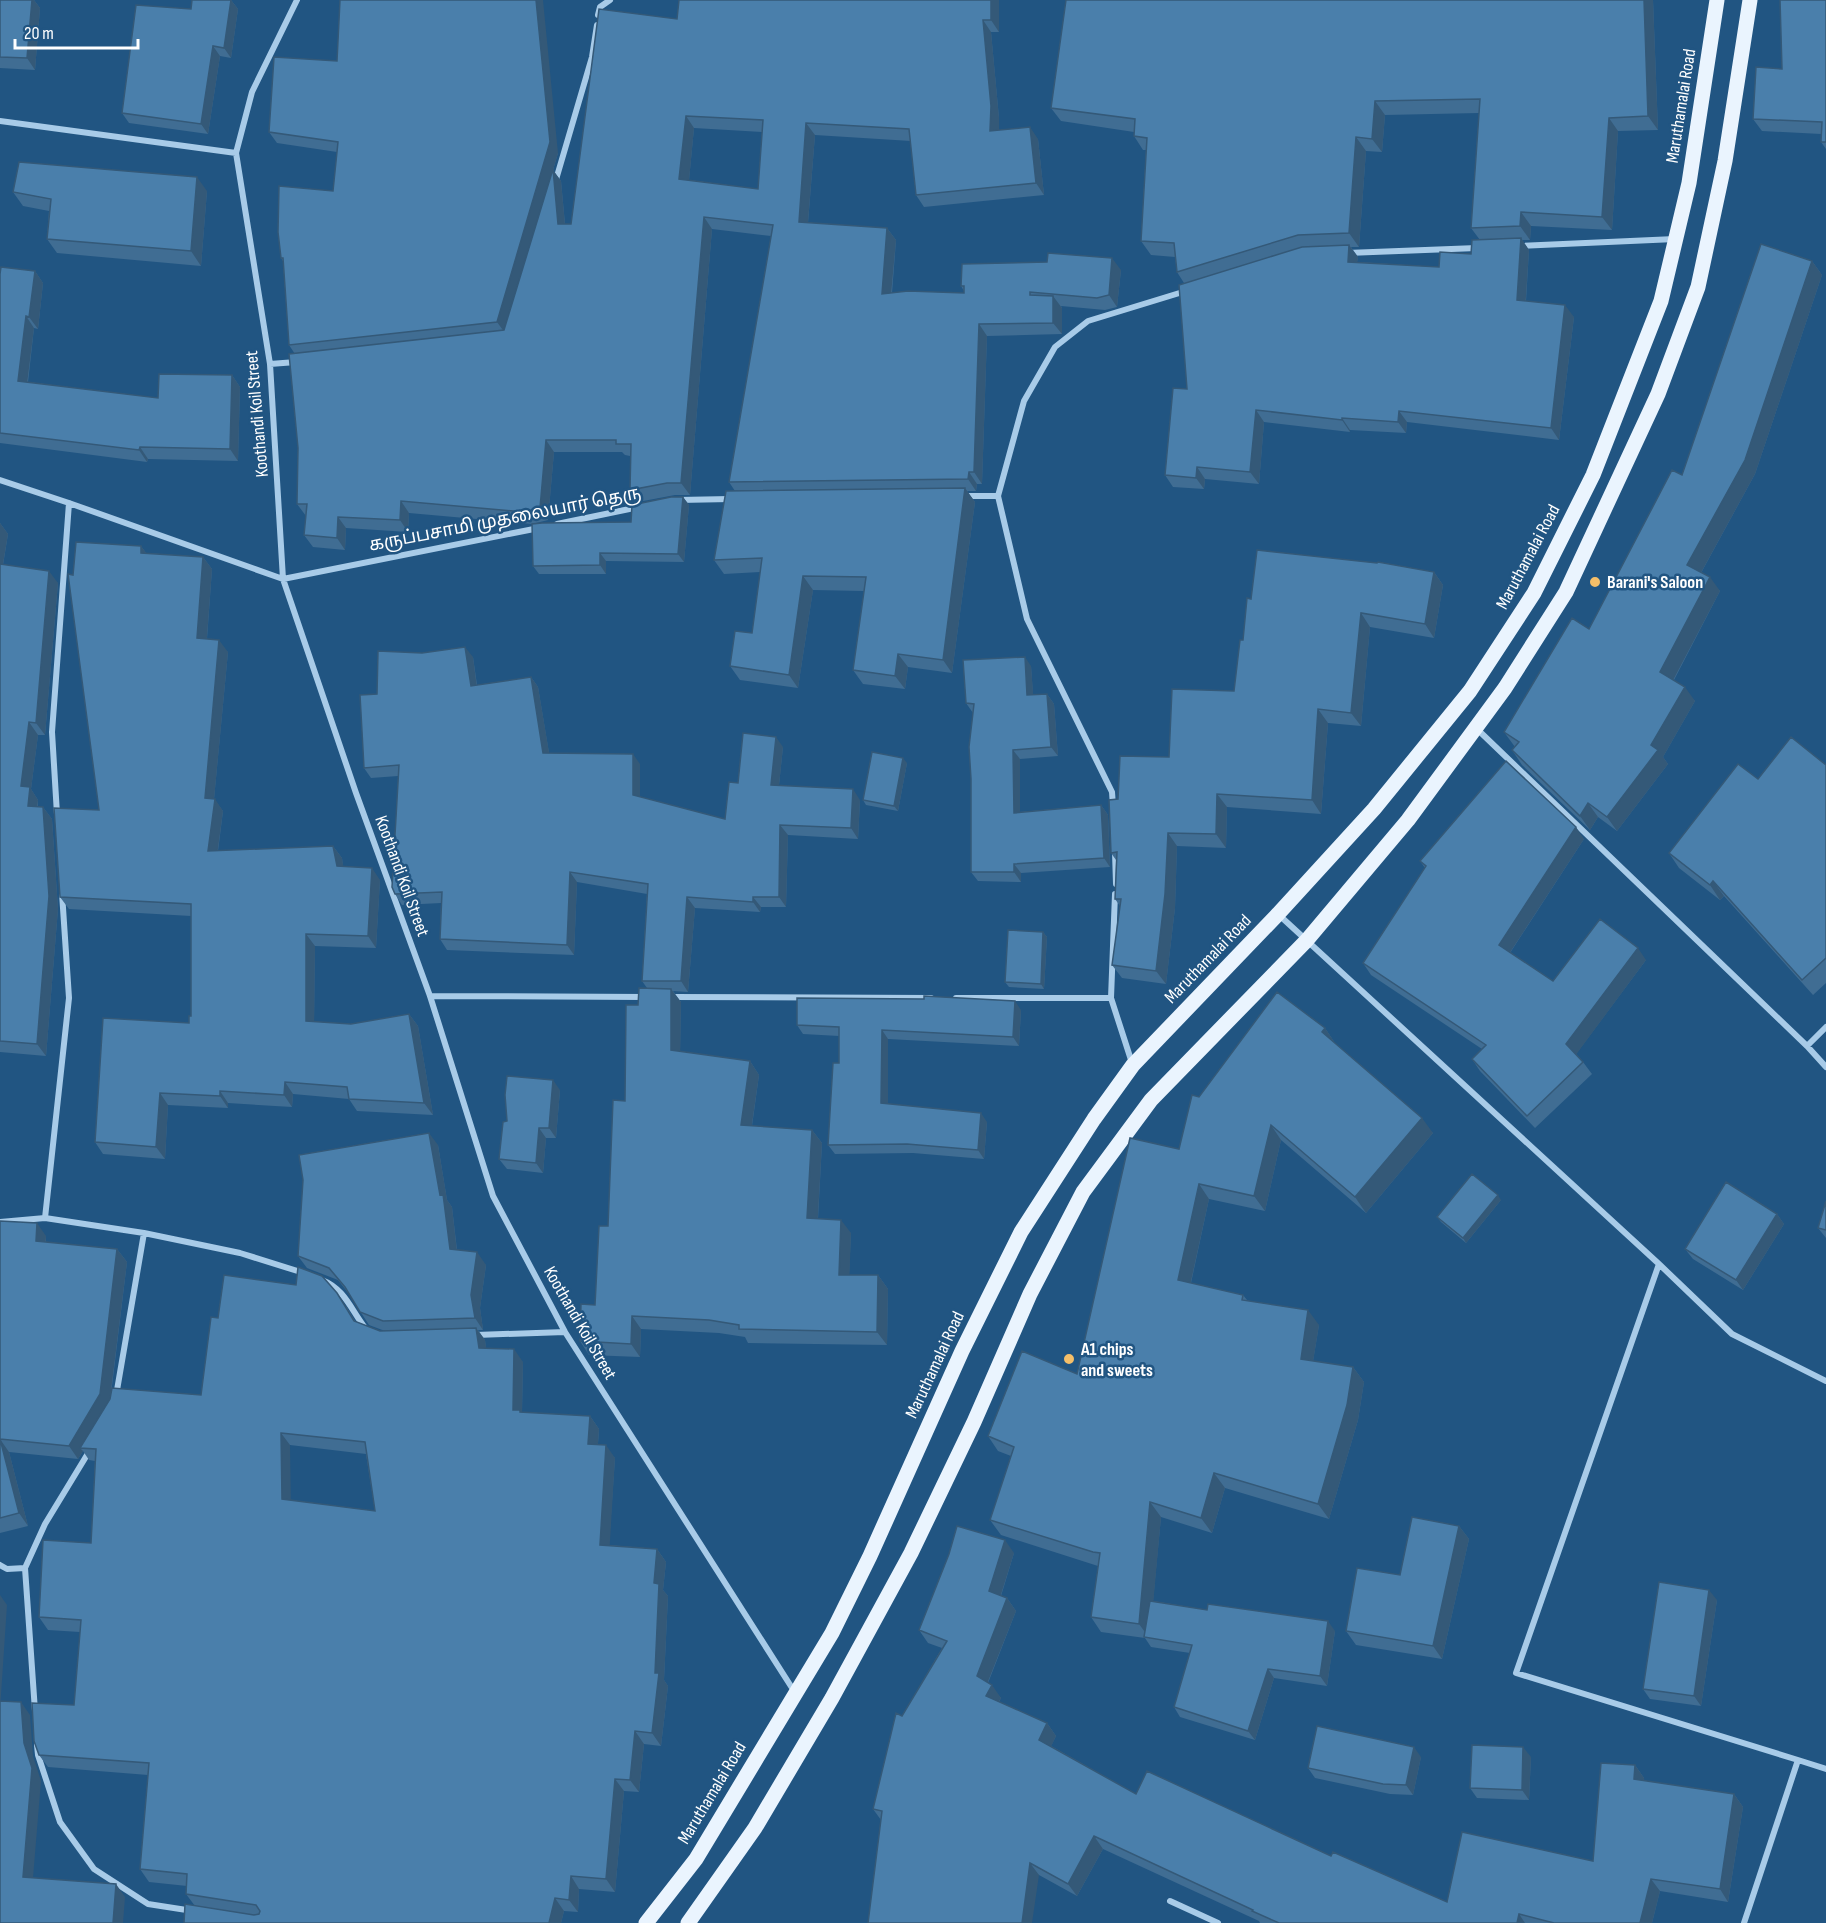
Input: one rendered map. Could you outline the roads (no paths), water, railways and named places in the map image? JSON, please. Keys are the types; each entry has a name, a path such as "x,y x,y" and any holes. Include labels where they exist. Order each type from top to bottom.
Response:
{"main road":[{"name":"Maruthamalai Road","path":"646,1923 696,1859 832,1633 870,1556 962,1351 1021,1232 1094,1119 1133,1065 1278,914 1374,808 1470,691 1534,593 1593,475 1661,302 1689,183 1717,0"},
{"path":"688,1923 755,1827 832,1698 911,1553 974,1422 1030,1294 1083,1191 1151,1100 1307,940 1408,819 1505,688 1566,592 1658,394 1698,287 1725,161 1750,0"}],"street":[{"name":"Koothandi Koil Street","path":"297,0 252,92 236,153 270,364 283,579 356,793 430,996 493,1196 565,1332 795,1693"},
{"path":"552,192 592,57 600,7 610,0"},
{"path":"0,121 236,153"},
{"path":"1510,247 1676,239"},
{"path":"1345,253 1486,248"},
{"path":"1113,814 1112,792 1027,619 998,496 1024,401 1055,347 1088,321 1199,288"},
{"path":"270,364 304,361"},
{"path":"0,480 283,579"},
{"path":"951,497 998,496"},
{"name":"கருப்பசாமி முதலையார் தெரு","path":"665,502 742,499"},
{"path":"58,824 52,732 69,503"},
{"name":"கருப்பசாமி முதலையார் தெரு","path":"283,579 642,507"},
{"path":"1476,728 1808,1046 1826,1067"},
{"path":"1114,847 1116,880 1112,998 1133,1065"},
{"path":"45,1218 69,998 62,882"},
{"path":"1278,914 1659,1264 1732,1334 1826,1382"},
{"path":"430,996 657,997"},
{"path":"669,997 1112,998"},
{"path":"1808,1046 1826,1027"},
{"path":"0,1222 45,1218 144,1233 240,1253 334,1284 350,1303 365,1329 374,1332"},
{"path":"114,1409 144,1233"},
{"path":"1659,1264 1516,1673 1826,1769"},
{"path":"472,1336 565,1332"},
{"path":"36,1720 25,1568 45,1524 96,1439"},
{"path":"0,1565 7,1569 25,1568"},
{"path":"37,1743 38,1755 60,1822 94,1869 148,1904 206,1913"},
{"path":"1744,1923 1798,1760"},
{"path":"1170,1901 1218,1923"}],"place":[{"name":"Barani's Saloon","path":"1595,582"},
{"name":"A1 chips and sweets","path":"1069,1359"}]}
